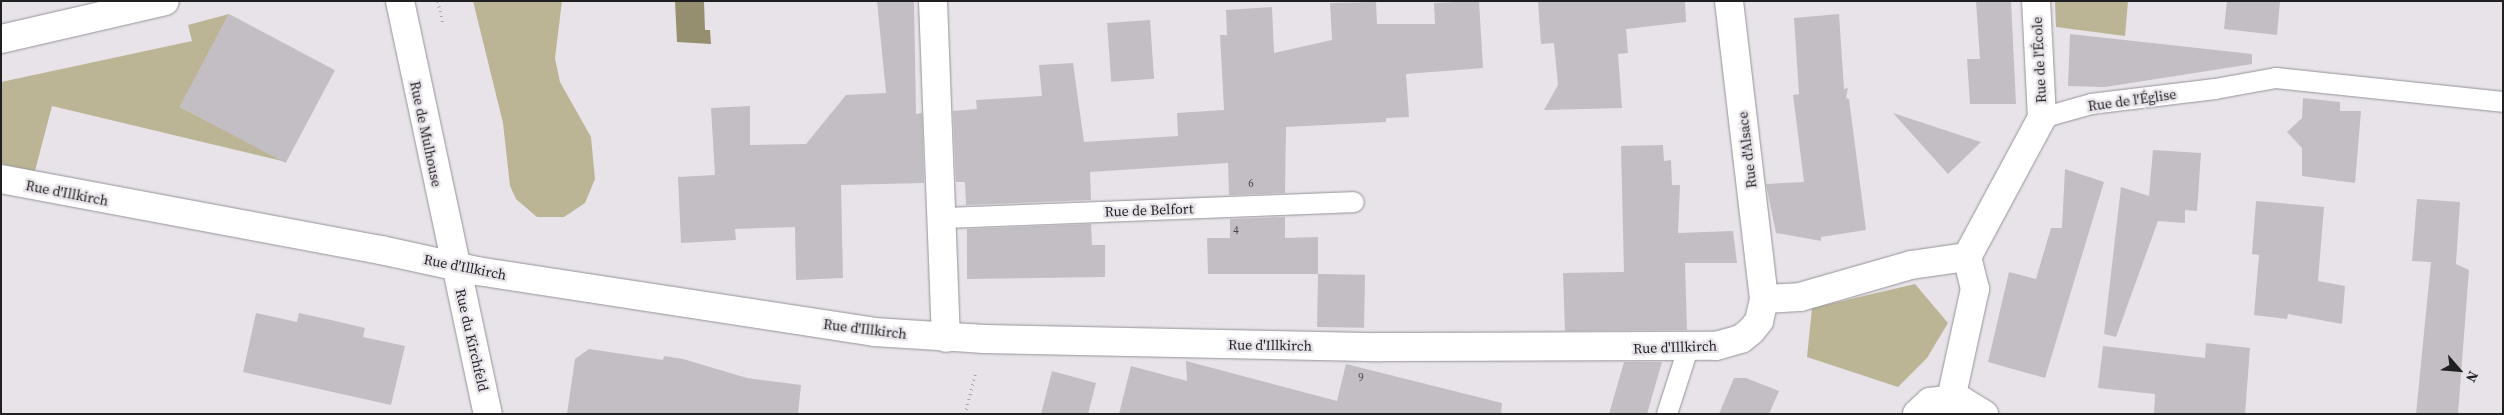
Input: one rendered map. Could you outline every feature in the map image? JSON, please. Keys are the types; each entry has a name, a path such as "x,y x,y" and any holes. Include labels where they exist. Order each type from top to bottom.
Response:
{"street":[{"path":"1,39 165,1"},
{"name":"Rue de Mulhouse","path":"400,1 455,266"},
{"path":"933,1 943,218 946,338"},
{"name":"Rue d'Alsace","path":"1729,1 1764,299 1759,321 1741,339"},
{"name":"Rue de l'École","path":"2036,1 2042,118"},
{"path":"1951,399 1975,289 1967,257 2042,118"},
{"name":"Rue d'Illkirch","path":"4,184 455,266 874,332 984,339 1688,349 1716,346 1741,339"},
{"path":"1764,299 1800,297 1911,265 1967,257"},
{"name":"Rue du Kirchfeld","path":"455,266 488,414"},
{"path":"1917,414 1930,402 1951,399 1967,403 1984,414"}],"lane":[{"name":"Rue de l'Église","path":"2042,118 2091,104 2215,89 2276,78 2503,102"},
{"name":"Rue de Belfort","path":"943,218 1354,202"},
{"path":"1667,414 1688,349"}],"path":[{"path":"965,414 984,339"}],"shaded area":[{"path":"473,1 562,1 555,58 560,82 591,137 595,179 585,203 564,217 537,217 516,199 510,186 503,123"},
{"path":"675,1 704,1 705,30 710,30 711,44 677,42"},
{"path":"2055,1 2128,1 2125,36 2056,27"},
{"path":"229,14 180,107 286,162 52,106 35,171 1,164 1,82 192,41 188,25"},
{"path":"1915,284 1948,323 1927,358 1898,387 1807,357 1812,308"}],"building":[{"path":"877,1 914,1 916,114 922,113 924,183 841,185 843,278 796,280 795,227 735,229 736,240 681,243 678,177 715,175 711,108 750,106 750,145 806,144 846,95 886,93"},
{"path":"1479,1 1483,68 1406,74 1409,117 1386,118 1386,122 1286,127 1285,193 1229,195 1228,163 1090,172 1091,200 966,205 965,182 956,182 953,111 977,109 976,100 1042,96 1039,65 1073,63 1084,142 1178,136 1177,113 1224,110 1220,35 1227,35 1226,10 1272,7 1274,53 1332,40 1330,3 1376,2 1377,24 1435,24 1434,3"},
{"path":"1538,1 1685,1 1686,22 1626,29 1628,53 1618,54 1622,108 1544,110 1558,85 1554,43 1541,44"},
{"path":"1976,1 2011,1 2016,104 1970,104 1967,59 1980,59"},
{"path":"2227,1 2280,1 2277,35 2224,29"},
{"path":"229,14 335,70 286,163 180,107"},
{"path":"1839,14 1844,89 1848,88 1846,98 1849,99 1866,230 1821,237 1821,241 1776,233 1766,184 1804,182 1793,95 1799,94 1794,18"},
{"path":"1150,20 1154,79 1111,82 1107,23"},
{"path":"2070,34 2252,54 2252,64 2105,87 2068,86"},
{"path":"2303,98 2340,102 2340,111 2361,111 2355,183 2302,176 2302,148 2287,132 2302,118"},
{"path":"1893,113 1981,142 1948,174"},
{"path":"1663,145 1664,161 1671,160 1672,185 1680,185 1678,233 1733,231 1737,263 1685,263 1687,330 1565,331 1563,273 1624,272 1621,146"},
{"path":"2153,150 2201,153 2197,211 2185,210 2185,223 2158,221 2116,337 2104,334 2121,187 2149,196"},
{"path":"2065,169 2104,182 2045,378 1988,362 2009,272 2036,279 2051,228 2062,228"},
{"path":"2417,199 2460,202 2456,264 2469,270 2458,414 2416,414 2431,262 2412,261"},
{"path":"2256,201 2324,207 2318,281 2345,286 2342,324 2288,314 2287,319 2254,315 2259,255 2252,254"},
{"path":"1285,217 1285,238 1318,237 1318,274 1208,274 1207,238 1230,238 1230,219"},
{"path":"1091,224 1092,245 1105,245 1105,277 967,279 967,229"},
{"path":"1318,274 1365,275 1364,328 1317,327"},
{"path":"256,313 297,322 299,313 331,320 365,328 363,337 405,346 391,405 243,372"},
{"path":"2206,343 2250,348 2245,414 2154,414 2155,394 2098,388 2103,346 2205,358"},
{"path":"589,349 663,360 664,356 683,359 747,378 801,385 798,414 567,414 575,359"},
{"path":"1186,361 1337,401 1346,364 1502,403 1501,414 1119,414 1131,366 1187,381"},
{"path":"1624,362 1662,362 1647,414 1609,414"},
{"path":"1052,371 1096,383 1088,414 1041,414"},
{"path":"1734,378 1746,378 1779,391 1769,414 1719,414"}]}
